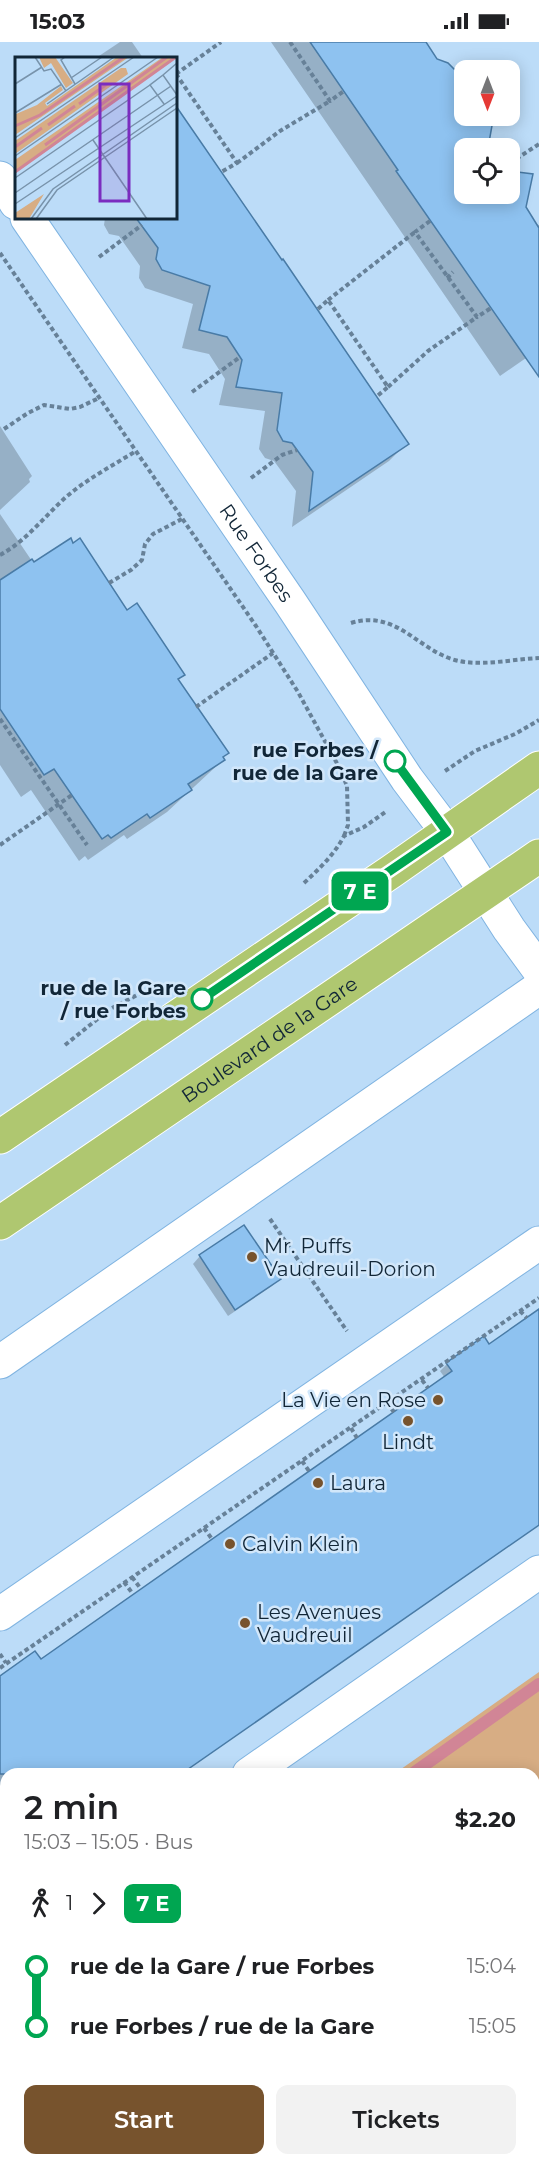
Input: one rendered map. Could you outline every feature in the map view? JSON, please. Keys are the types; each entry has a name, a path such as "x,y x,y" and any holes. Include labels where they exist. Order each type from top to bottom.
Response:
{"main road":[{"path":"0,1137 539,768"},
{"name":"Boulevard de la Gare","path":"0,1223 539,856"}],"street":[{"path":"0,178 15,200"},
{"name":"Rue Forbes","path":"28,219 539,970"},
{"path":"0,1362 539,988"},
{"path":"0,1614 539,1243"},
{"path":"258,1768 539,1572"}],"path":[{"path":"177,73 221,42"},
{"path":"290,42 330,100"},
{"path":"301,59 306,55"},
{"path":"177,75 237,163"},
{"path":"221,172 344,91"},
{"path":"198,119 204,115"},
{"path":"520,156 539,144"},
{"path":"318,309 430,221"},
{"path":"99,258 142,225"},
{"path":"415,232 477,317"},
{"path":"0,253 273,653 339,767 347,786 348,825 338,848 326,864 299,887"},
{"path":"447,278 453,272"},
{"path":"328,300 355,343 388,387"},
{"path":"376,397 428,351 491,308"},
{"path":"192,392 240,357"},
{"path":"4,429 44,405 70,409 99,398"},
{"path":"251,478 282,455 297,450"},
{"path":"0,555 10,550 67,497 89,480 136,451"},
{"path":"109,582 131,570 142,560 145,544 153,534 182,519"},
{"path":"351,623 366,619 381,621 408,633 436,652 464,662 539,658"},
{"path":"196,707 273,653"},
{"path":"0,719 87,845"},
{"path":"466,758 475,751 498,742 539,719"},
{"path":"0,845 72,795"},
{"path":"344,836 364,827"},
{"path":"65,1045 110,1009 146,990"},
{"path":"268,1216 351,1337"},
{"path":"264,1254 285,1241"},
{"path":"0,1668 539,1298"},
{"path":"520,1311 527,1318"},
{"path":"422,1380 428,1388"},
{"path":"387,1403 394,1412"},
{"path":"351,1428 357,1438"},
{"path":"302,1461 309,1471"},
{"path":"204,1528 212,1539"},
{"path":"132,1576 141,1589"},
{"path":"124,1582 133,1594"},
{"path":"0,1654 6,1663"}],"shaded area":[{"path":"539,1672 539,1768 403,1768"}],"building":[{"path":"310,42 426,42 437,59 448,63 454,69 454,126 492,126 490,138 454,138 454,204 520,204 520,172 533,174 526,207 539,228 539,377 396,171 398,170"},
{"path":"177,107 409,444 309,511 313,472 292,443 283,441 277,430 282,393 236,387 242,360 227,337 199,330 210,286 162,270 156,259 158,248 137,219 177,219"},
{"path":"71,538 73,543 80,538 127,610 137,603 185,675 178,679 229,753 223,757 225,760 188,784 192,790 150,818 147,814 111,838 108,835 102,839 54,769 44,775 0,709 0,580 32,559 34,562"},
{"path":"244,1225 281,1279 235,1310 199,1255"},
{"name":"Les Avenues Vaudreuil","path":"539,1309 539,1525 190,1768 0,1768 0,1676 35,1651 41,1659 452,1371 446,1363 484,1336 489,1344"}],"waterway":[{"path":"420,1768 539,1684"}],"bus line":[{"path":"202,999 447,832 395,761"}],"place":[{"name":"rue Forbes / rue de la Gare","path":"395,761"},
{"name":"rue de la Gare / rue Forbes","path":"202,999"},
{"name":"Mr. Puffs Vaudreuil-Dorion","path":"252,1257"},
{"name":"La Vie en Rose","path":"438,1400"},
{"name":"Lindt","path":"408,1421"},
{"name":"Laura","path":"318,1483"},
{"name":"Calvin Klein","path":"230,1544"},
{"name":"Les Avenues Vaudreuil","path":"245,1623"}]}
